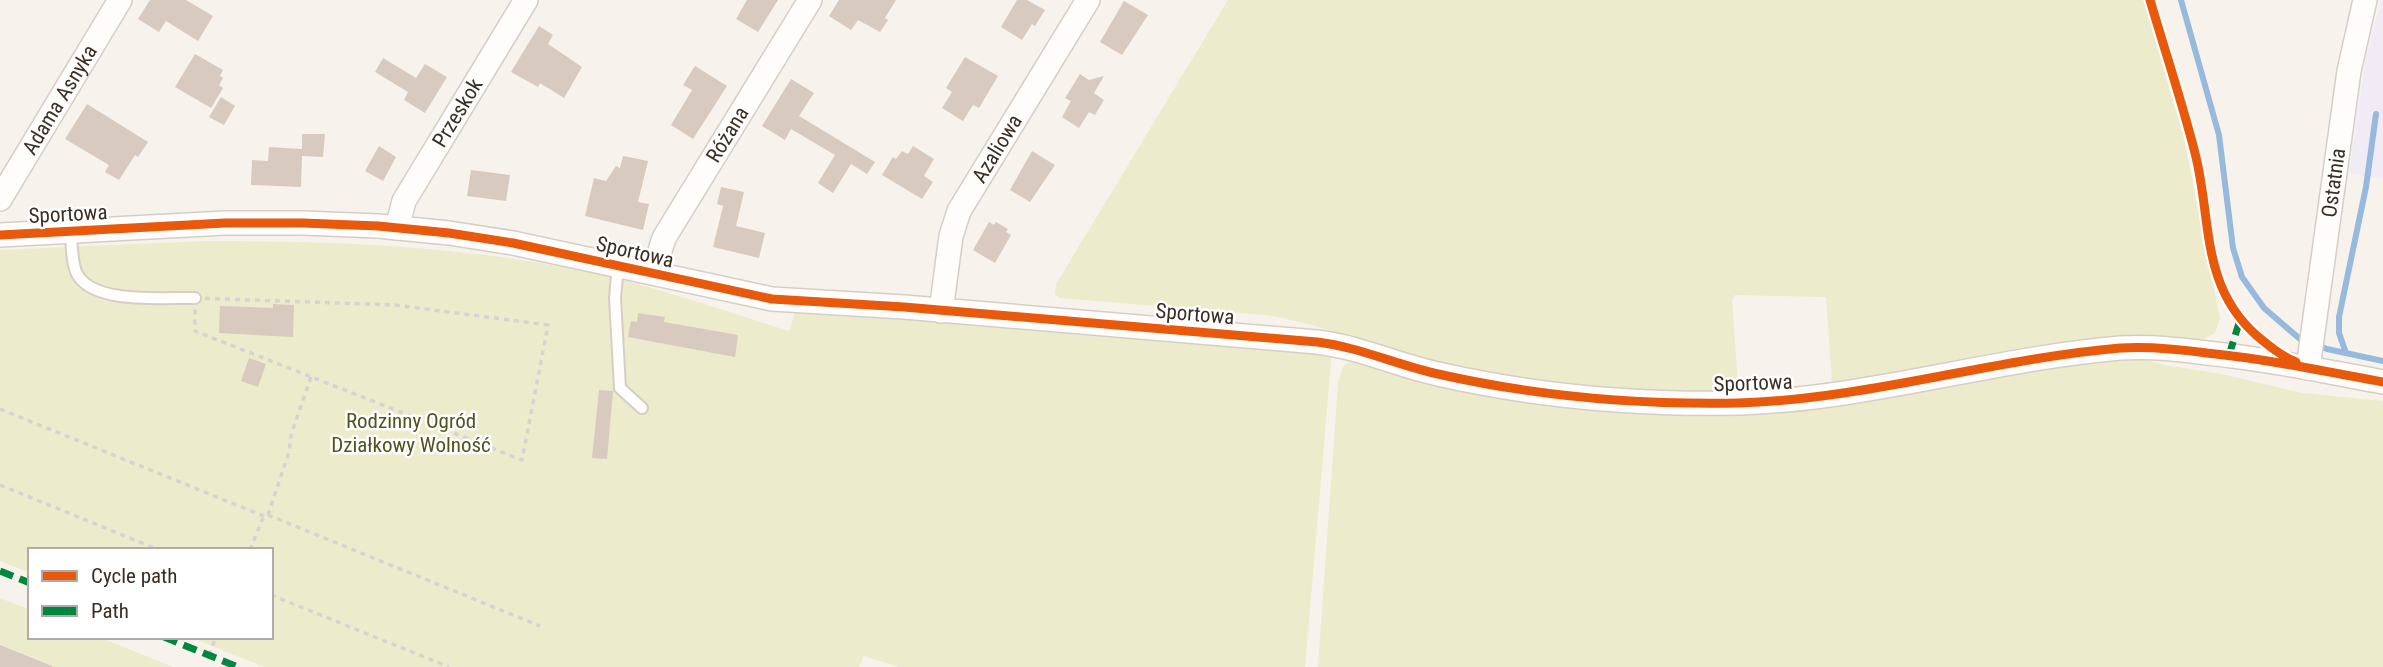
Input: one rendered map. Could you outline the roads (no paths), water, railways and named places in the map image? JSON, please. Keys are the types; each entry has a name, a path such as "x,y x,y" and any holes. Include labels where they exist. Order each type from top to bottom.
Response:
{"street":[{"name":"Adama Asnyka","path":"0,199 120,0"},
{"name":"Przeskok","path":"397,228 404,201 526,0"},
{"name":"Różana","path":"653,273 664,238 810,0"},
{"name":"Azaliowa","path":"941,311 951,236 958,215 1088,0"},
{"name":"Ostatnia","path":"2309,361 2349,71 2365,0"},
{"name":"Sportowa","path":"0,235 272,223 397,228 496,240 772,299 1317,341 1450,376 1569,395 1660,402 1739,403 1808,398 2120,348 2309,361 2383,382"}],"lane":[{"path":"71,231 75,268 80,278 91,288 112,295 195,298"},
{"path":"618,265 615,298 620,388 642,408"}],"waterway":[{"path":"2181,0 2219,135 2233,248 2242,277 2264,308 2300,339 2327,349 2383,361"},
{"path":"2346,353 2339,333 2339,317 2366,187 2376,114"}],"park label":[{"name":"Rodzinny Ogród Działkowy Wolność","path":"411,433"}]}
